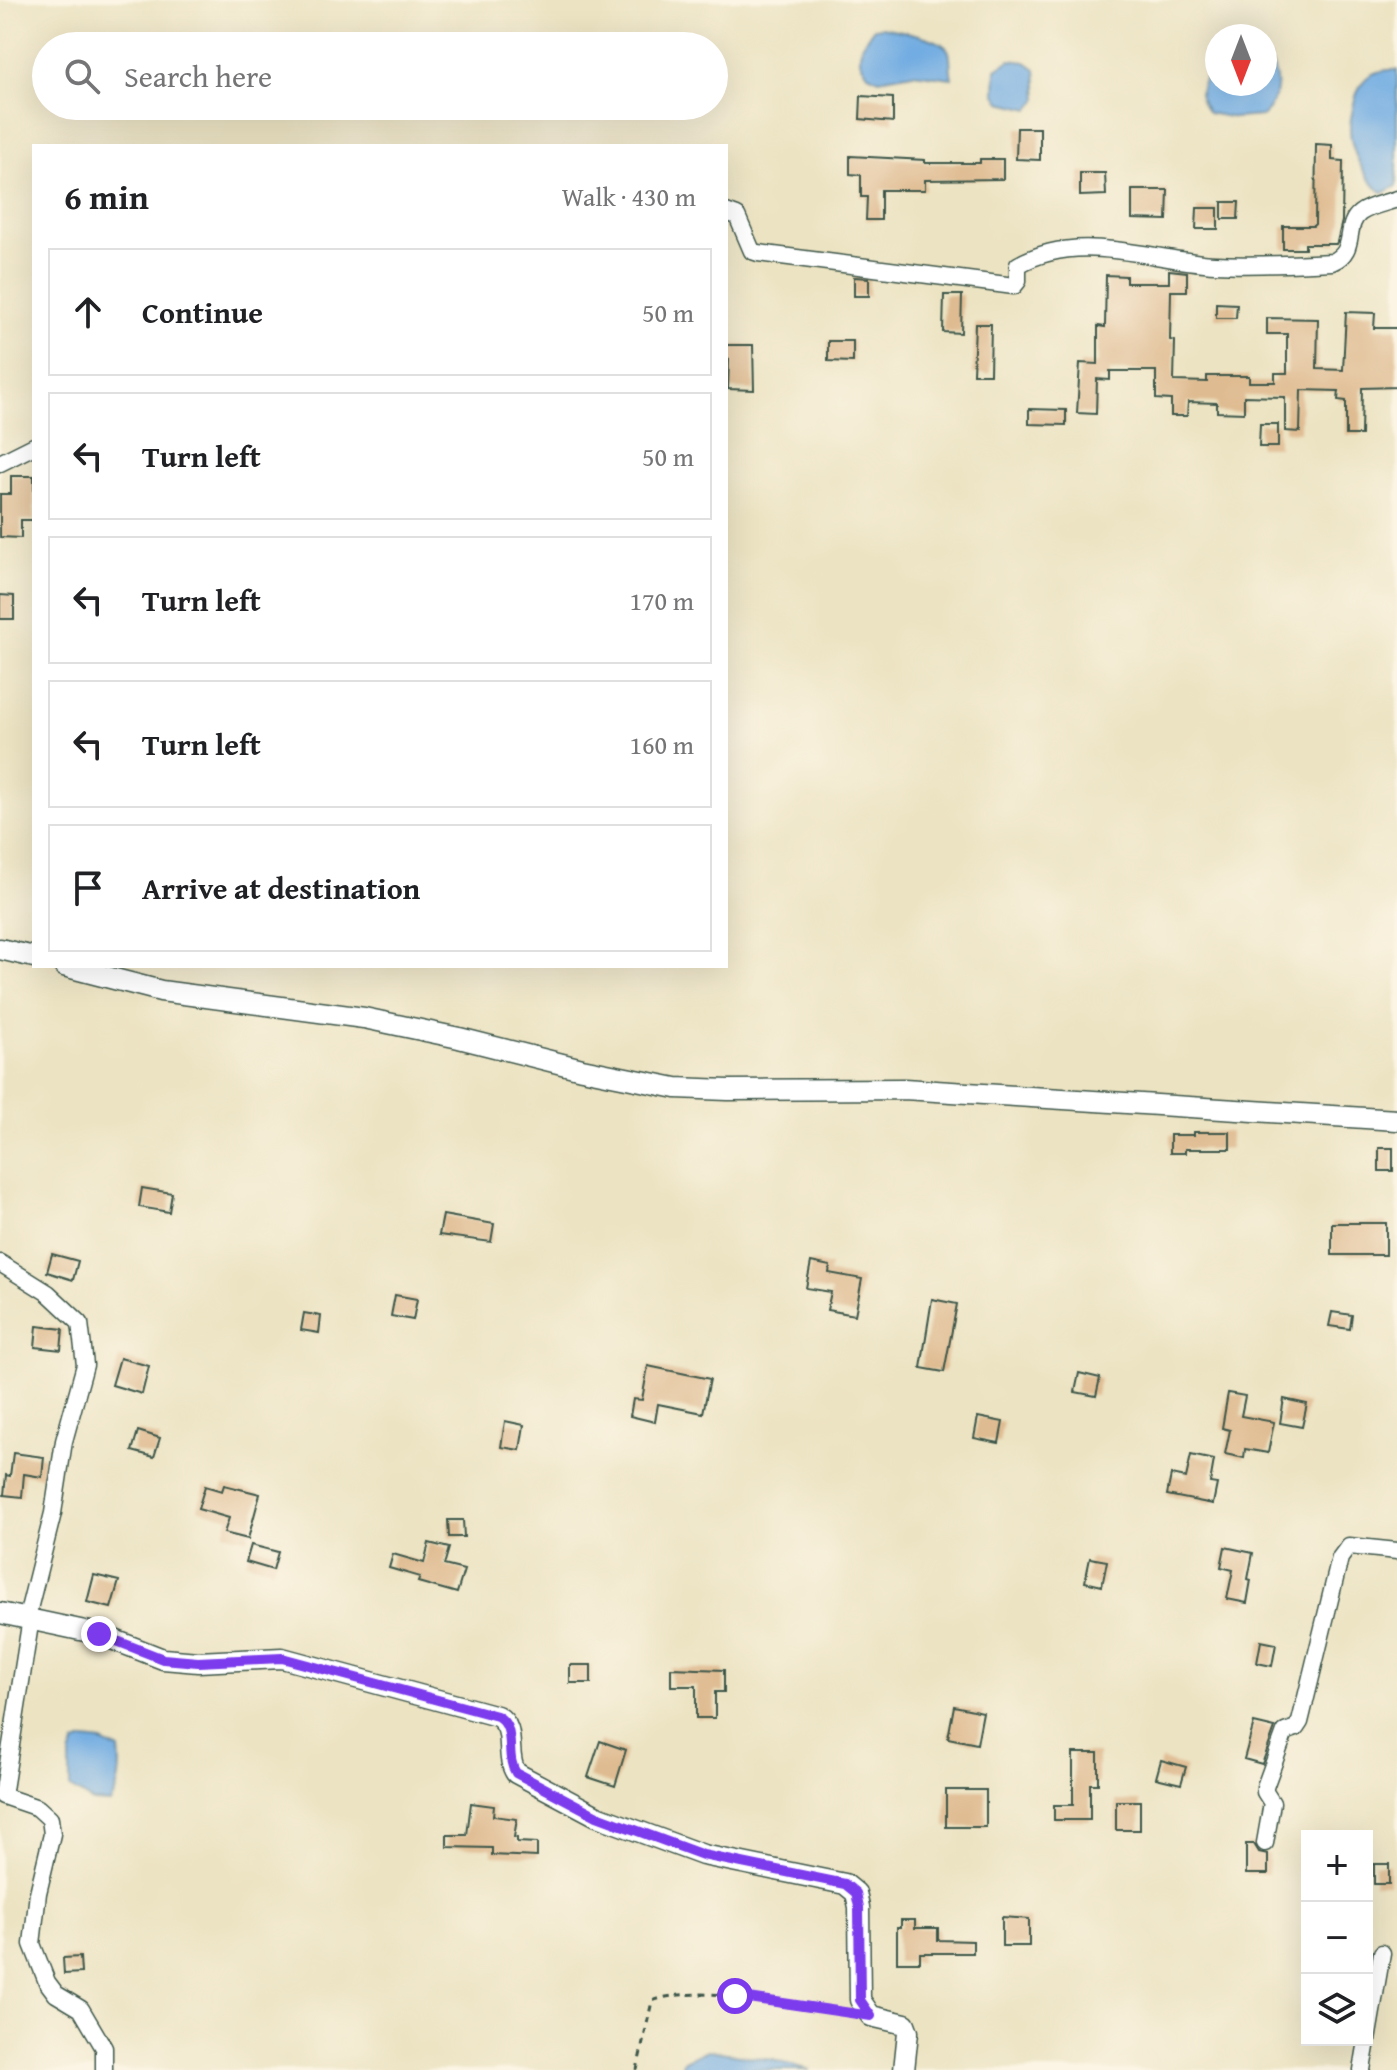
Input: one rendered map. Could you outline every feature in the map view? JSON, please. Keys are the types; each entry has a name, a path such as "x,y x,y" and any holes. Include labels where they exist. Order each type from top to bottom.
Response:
{"street":[{"path":"728,213 737,216 752,251 758,253 1014,286 1018,281 1018,265 1035,255 1079,247 1212,264 1332,262 1341,258 1347,250 1356,216 1397,199"},
{"path":"0,463 32,447"},
{"path":"0,949 32,957"},
{"path":"72,968 161,991 364,1018 676,1088 904,1089 1397,1120"},
{"path":"0,1263 48,1293 80,1323 85,1365 64,1441 53,1513 29,1618 3,1796 38,1808 50,1819 52,1834 38,1893 32,1944 47,1982 56,1994 81,2009 104,2048 104,2070"},
{"path":"1265,1843 1272,1803 1265,1787 1285,1732 1296,1728 1300,1722 1340,1558 1349,1546 1397,1551"},
{"path":"0,1613 99,1634 163,1659 198,1662 282,1658 497,1716 509,1727 511,1764 516,1773 597,1816 703,1855 845,1884 856,1893 859,1907 860,2000 871,2016 905,2024 908,2032 904,2070"},
{"path":"1362,2070 1382,1953"}],"path":[{"path":"637,2070 652,2001 664,1997 735,1996 871,2016"}],"water":[{"path":"882,27 929,38 946,47 950,55 952,78 913,73 879,79 868,74 860,61 860,53 874,28"},
{"path":"1010,60 1026,62 1036,69 1038,99 1030,109 1001,102 995,93 996,69"},
{"path":"1397,70 1397,186 1383,193 1360,164 1350,128 1361,85 1371,75"},
{"path":"1205,79 1205,96 1274,96 1263,116 1235,118 1208,113 1202,104 1201,89"},
{"path":"85,1740 102,1742 119,1750 119,1777 110,1803 93,1802 70,1788 70,1755 75,1743"},
{"path":"707,2050 773,2060 810,2070 681,2070 683,2062"}],"building":[{"path":"861,96 893,98 893,122 860,119"},
{"path":"1017,128 1040,128 1040,160 1016,159"},
{"path":"1316,144 1332,145 1332,160 1343,161 1342,221 1337,242 1305,244 1305,249 1283,249 1283,226 1315,224"},
{"path":"850,156 925,160 925,163 980,163 980,159 1003,159 1003,179 925,180 925,190 881,190 881,220 866,220 867,197 861,197 861,175 850,174"},
{"path":"1080,173 1105,173 1106,195 1080,196"},
{"path":"1132,190 1168,190 1167,220 1132,219"},
{"path":"1222,202 1239,202 1238,219 1222,219"},
{"path":"1197,208 1218,208 1218,229 1196,229"},
{"path":"1169,270 1187,272 1187,291 1171,291 1170,340 1175,341 1174,381 1207,382 1207,376 1249,376 1249,382 1275,382 1275,373 1287,373 1287,334 1267,334 1267,318 1318,319 1317,369 1343,370 1346,312 1375,313 1374,328 1397,328 1397,387 1362,388 1361,435 1346,435 1346,401 1338,400 1339,391 1301,390 1300,432 1285,431 1285,397 1244,396 1244,413 1217,412 1217,403 1188,402 1187,416 1171,416 1171,400 1156,399 1156,371 1110,371 1110,380 1097,379 1096,414 1077,413 1080,363 1098,364 1098,326 1105,327 1106,275 1126,276 1126,283 1169,283"},
{"path":"854,277 869,278 869,296 854,296"},
{"path":"944,295 962,295 961,333 943,332"},
{"path":"1216,303 1237,304 1236,318 1216,318"},
{"path":"975,324 991,324 990,374 973,374"},
{"path":"828,341 853,341 853,362 828,361"},
{"path":"728,345 753,345 754,390 728,389"},
{"path":"1029,409 1066,410 1066,425 1029,424"},
{"path":"1260,424 1278,424 1278,447 1259,447"},
{"path":"11,476 32,476 32,520 21,520 21,538 0,537 0,494 11,494"},
{"path":"0,595 14,596 14,619 0,619"},
{"path":"1194,1132 1230,1132 1230,1149 1185,1149 1185,1153 1170,1153 1170,1135 1194,1135"},
{"path":"1379,1148 1393,1148 1393,1171 1379,1171"},
{"path":"142,1188 172,1193 169,1212 139,1207"},
{"path":"443,1215 494,1224 491,1242 439,1235"},
{"path":"1332,1223 1386,1223 1386,1255 1332,1255"},
{"path":"52,1254 78,1261 73,1280 47,1272"},
{"path":"811,1262 830,1266 829,1273 862,1279 855,1315 827,1310 831,1292 806,1288"},
{"path":"395,1295 417,1299 413,1320 391,1316"},
{"path":"932,1299 957,1304 944,1372 921,1368"},
{"path":"1332,1312 1352,1315 1350,1329 1329,1326"},
{"path":"304,1313 321,1316 319,1333 301,1330"},
{"path":"37,1326 63,1329 61,1350 35,1347"},
{"path":"120,1358 149,1366 142,1394 112,1385"},
{"path":"648,1366 710,1379 703,1413 658,1404 655,1422 630,1416 633,1399 642,1400"},
{"path":"1079,1373 1100,1378 1096,1396 1075,1392"},
{"path":"1228,1393 1245,1396 1241,1416 1274,1422 1268,1453 1245,1449 1244,1458 1225,1454 1230,1430 1222,1428"},
{"path":"1284,1399 1307,1404 1302,1427 1280,1423"},
{"path":"978,1417 1003,1422 999,1443 974,1438"},
{"path":"505,1421 524,1425 520,1450 501,1447"},
{"path":"138,1431 160,1438 154,1457 132,1451"},
{"path":"13,1453 44,1457 42,1477 24,1474 22,1497 4,1495"},
{"path":"1191,1455 1214,1460 1210,1483 1217,1484 1213,1504 1167,1495 1171,1475 1186,1478"},
{"path":"224,1485 260,1494 248,1539 224,1533 229,1518 198,1509 205,1486 222,1491"},
{"path":"448,1520 463,1520 464,1537 449,1537"},
{"path":"429,1543 449,1548 444,1565 464,1570 457,1593 418,1582 420,1577 389,1568 393,1554 424,1563"},
{"path":"251,1545 278,1552 273,1570 246,1562"},
{"path":"1225,1547 1253,1553 1247,1603 1227,1599 1233,1570 1221,1567"},
{"path":"1090,1558 1107,1561 1102,1586 1085,1582"},
{"path":"94,1575 119,1581 111,1608 87,1602"},
{"path":"1261,1641 1276,1644 1272,1666 1257,1663"},
{"path":"570,1665 591,1665 591,1683 570,1683"},
{"path":"671,1668 724,1670 724,1692 715,1692 715,1718 696,1718 696,1686 671,1686"},
{"path":"954,1706 983,1712 977,1744 948,1738"},
{"path":"1254,1723 1275,1728 1262,1764 1244,1759"},
{"path":"600,1741 626,1750 615,1786 588,1777"},
{"path":"1073,1753 1098,1753 1098,1784 1090,1784 1090,1820 1054,1820 1054,1805 1073,1805"},
{"path":"1161,1760 1186,1767 1181,1784 1156,1778"},
{"path":"946,1790 986,1790 986,1827 946,1827"},
{"path":"1116,1801 1140,1801 1140,1830 1116,1830"},
{"path":"471,1803 494,1806 493,1816 517,1819 514,1837 517,1842 537,1843 537,1857 492,1855 492,1848 447,1847 447,1835 467,1835"},
{"path":"1246,1844 1254,1844 1259,1852 1268,1854 1268,1874 1246,1874"},
{"path":"1374,1864 1389,1864 1389,1884 1374,1884"},
{"path":"1002,1917 1029,1919 1029,1946 1002,1946"},
{"path":"901,1920 915,1920 915,1928 938,1928 938,1940 973,1941 973,1953 920,1953 920,1962 897,1962 897,1927 901,1927"},
{"path":"80,1957 81,1973 64,1974 63,1958"}],"route":[{"path":"99,1634 163,1659 198,1662 282,1658 497,1716 509,1727 511,1764 516,1773 597,1816 703,1855 845,1884 856,1893 859,1907 860,2000 871,2016 735,1996"}]}
